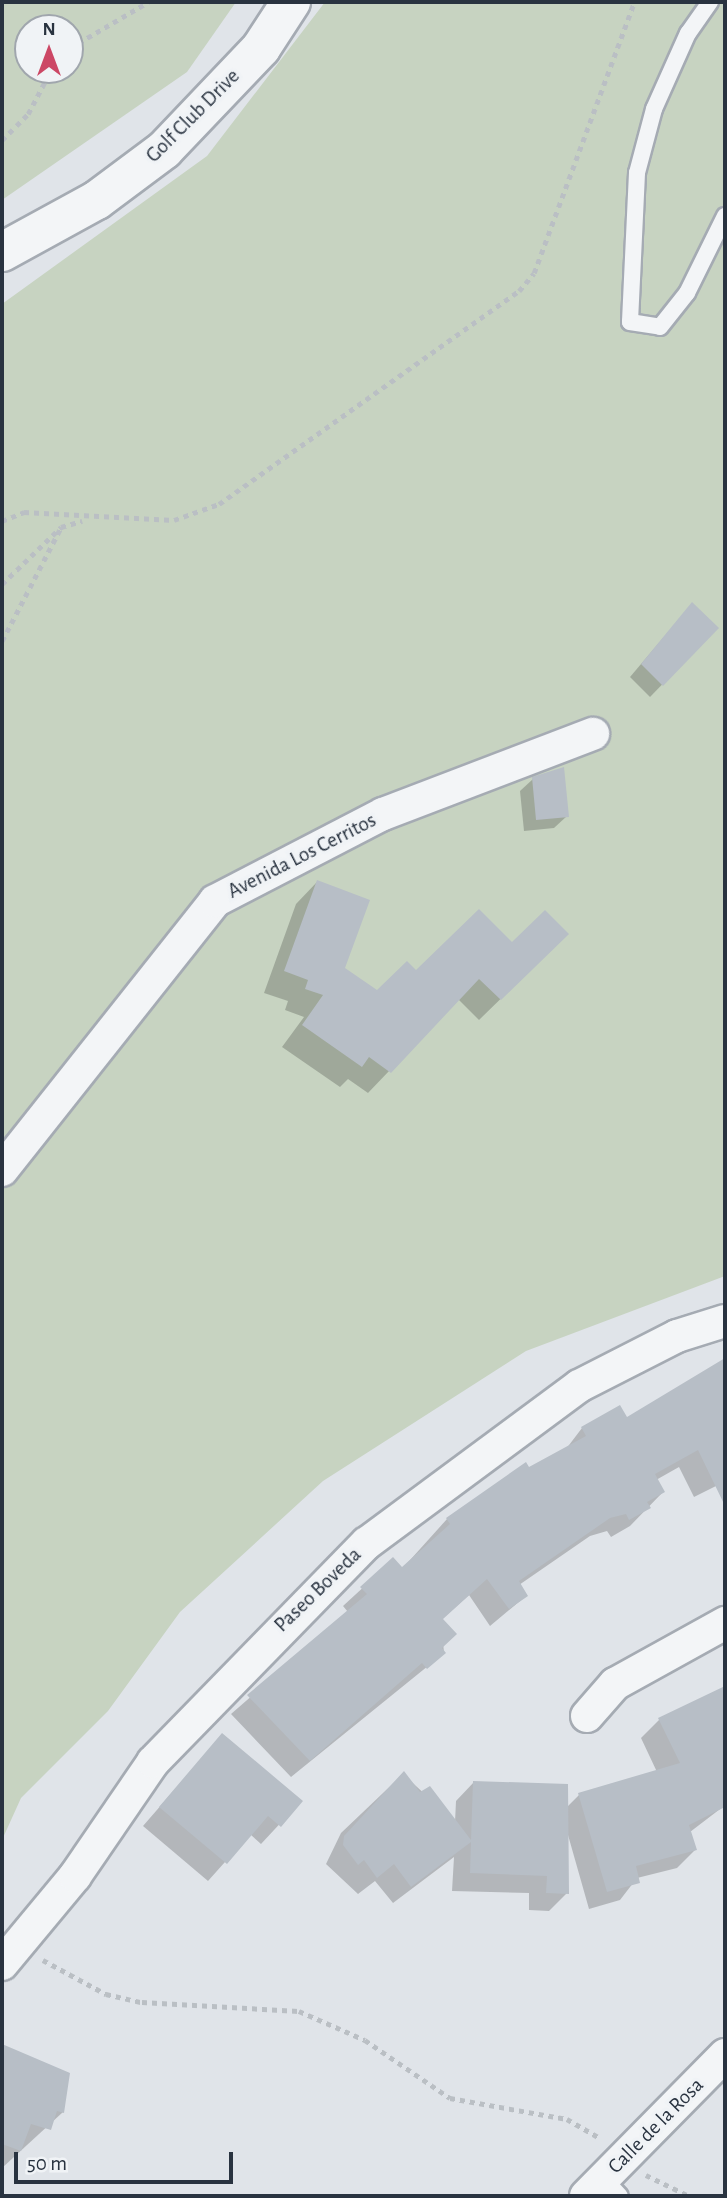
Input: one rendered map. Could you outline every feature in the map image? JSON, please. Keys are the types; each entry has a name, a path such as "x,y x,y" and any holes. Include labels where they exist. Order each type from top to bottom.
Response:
{"street":[{"name":"Golf Club Drive","path":"2,252 97,200 164,150 261,48 291,2"},
{"name":"Avenida Los Cerritos","path":"2,1170 215,901 383,814 593,734"},
{"name":"Paseo Boveda","path":"11,1955 153,1762 367,1543 579,1386 677,1336 725,1321"},
{"path":"587,1716 615,1684 725,1623"},
{"name":"Calle de la Rosa","path":"609,2183 725,2054"}],"lane":[{"path":"710,2 688,33 654,109 637,173 630,322 660,327 687,293 725,216"}],"path":[{"path":"84,40 148,2"},
{"path":"2,521 24,512 86,519 174,520 219,504 519,291 534,273 634,2"},
{"path":"2,140 28,114 44,84"},
{"path":"2,584 61,527 86,519"},
{"path":"2,641 61,527"},
{"path":"11,1955 106,1994 142,2002 255,2004 323,2019 450,2098 568,2119 609,2183 689,2196"}],"green space":[{"path":"2,2 236,2 187,72 2,200"},
{"path":"325,2 725,2 725,1276 526,1351 323,1481 180,1612 108,1711 21,1798 2,1840 2,304 207,156"}],"building":[{"path":"692,602 719,628 663,686 641,664"},
{"path":"564,767 569,817 536,820 532,777"},
{"path":"317,880 370,900 345,968 377,990 407,961 416,970 479,909 512,942 545,910 569,934 501,1000 479,979 391,1073 369,1057 362,1067 302,1025 323,995 305,989 308,980 284,971"},
{"path":"725,1358 725,1506 698,1450 655,1474 665,1492 647,1502 651,1508 629,1520 626,1514 610,1518 519,1581 528,1596 509,1609 487,1579 443,1619 457,1634 442,1648 446,1653 427,1669 422,1663 310,1761 247,1695 367,1594 360,1587 393,1557 402,1567 450,1524 446,1518 526,1462 529,1467 586,1436 581,1427 620,1405 627,1417"},
{"path":"725,1686 725,1807 689,1825 697,1850 636,1866 640,1883 607,1892 578,1793 680,1763 658,1718"},
{"path":"222,1733 303,1801 281,1827 268,1816 227,1864 159,1807"},
{"path":"404,1771 420,1792 430,1786 471,1840 473,1781 568,1784 569,1894 546,1893 547,1876 470,1873 471,1842 411,1887 394,1864 377,1878 364,1860 358,1865 343,1845 344,1836"},
{"path":"2,2044 70,2073 64,2113 57,2111 51,2130 31,2124 21,2151 2,2144"}]}
